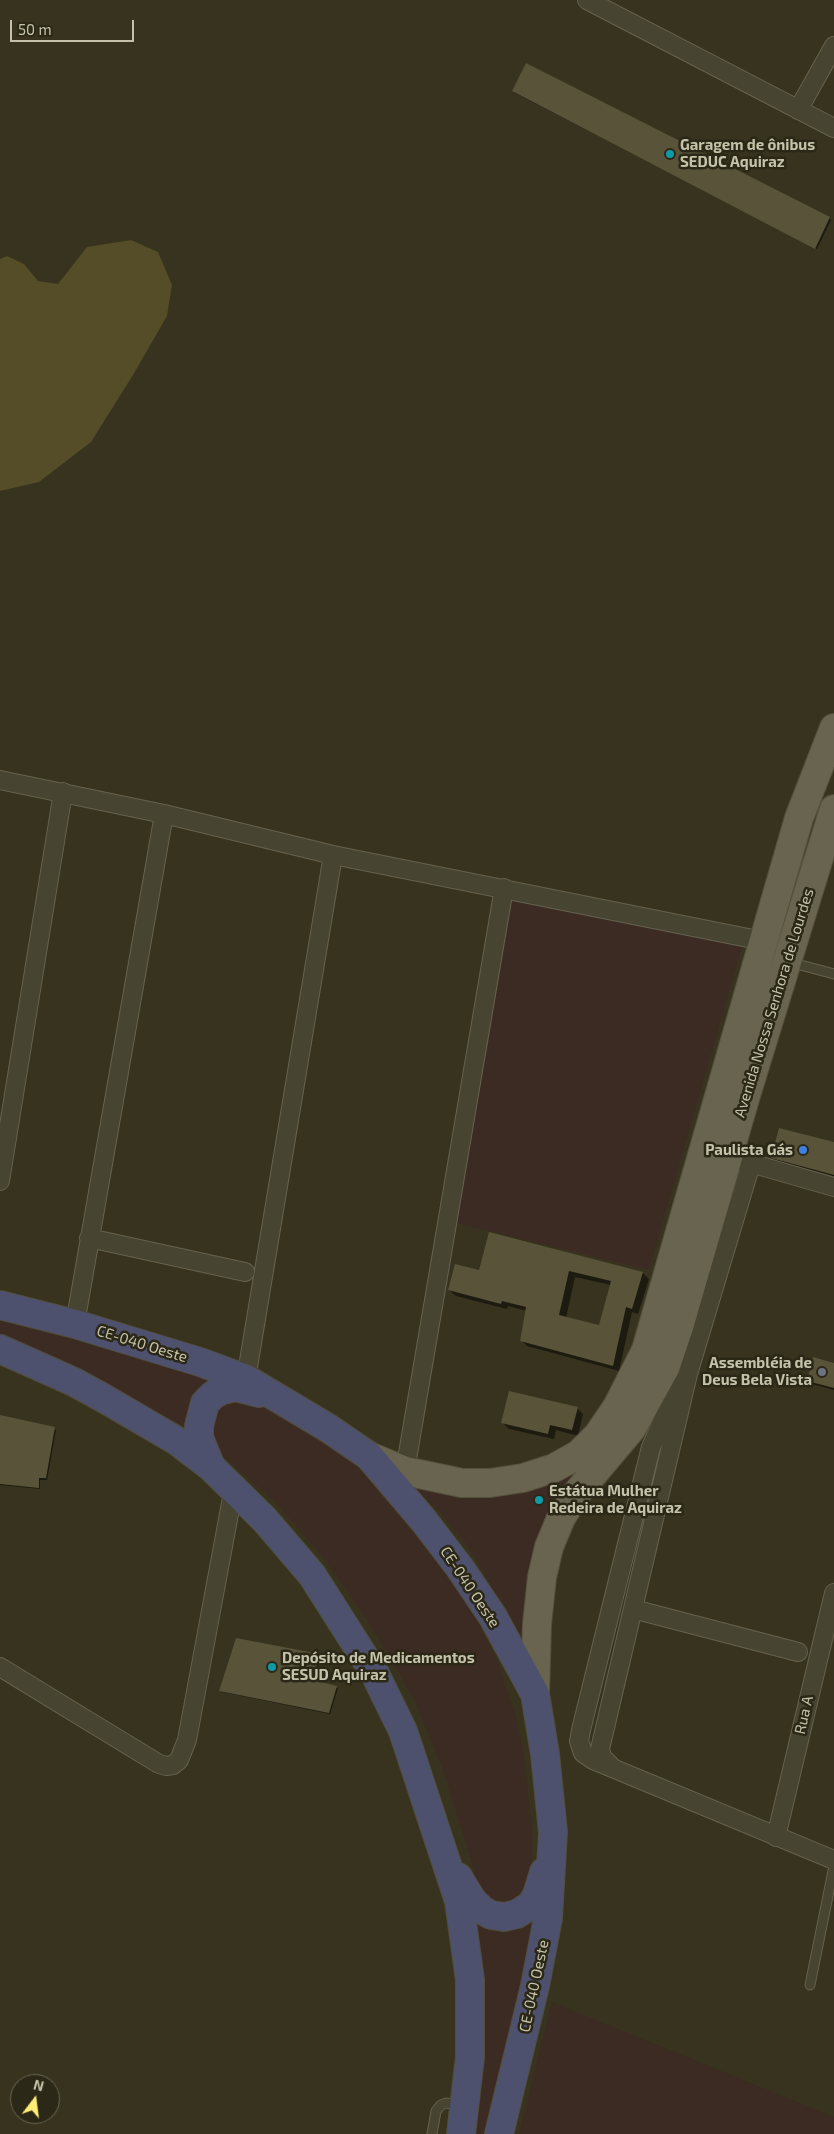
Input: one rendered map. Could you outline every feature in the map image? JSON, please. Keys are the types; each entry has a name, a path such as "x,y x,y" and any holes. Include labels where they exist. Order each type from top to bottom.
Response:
{"highway":[{"name":"CE-040 Oeste","path":"0,1305 74,1324 182,1356 246,1380 284,1400 369,1456 424,1521 460,1568 493,1617 534,1694 545,1754 553,1832 548,1918 535,1986 500,2132"},
{"path":"0,1349 65,1378 105,1399 176,1441 211,1467 234,1488 284,1541 312,1575 375,1674 403,1731 459,1901 470,1980 470,2057 462,2134"},
{"path":"211,1467 200,1438 199,1426 205,1402 222,1390 236,1388 284,1400"},
{"path":"440,1843 462,1887 472,1900 482,1910 491,1915 504,1917 524,1910 537,1895 553,1832"}],"main road":[{"name":"Avenida Nossa Senhora de Lourdes","path":"369,1456 405,1471 462,1483 490,1483 523,1478 554,1468 579,1454 598,1435 616,1408 646,1350 728,1157 763,942 803,805 834,728"},
{"name":"Avenida Nossa Senhora de Lourdes","path":"534,1694 537,1624 542,1577 549,1547 561,1518 577,1493 632,1428 665,1368 679,1327 786,961 834,809"}],"street":[{"path":"587,0 834,128"},
{"path":"798,110 834,46"},
{"path":"0,780 164,814 334,855 763,942"},
{"path":"0,1181 63,792"},
{"path":"74,1324 164,814"},
{"path":"246,1380 334,855"},
{"path":"405,1471 504,888"},
{"path":"612,1767 602,1758 600,1749 688,1374 728,1157 834,1187"},
{"path":"90,1238 245,1272"},
{"path":"688,1374 668,1409 651,1447 579,1741 583,1753 593,1760 834,1860"},
{"path":"0,1668 159,1764 173,1765 179,1760 186,1740 234,1488"},
{"name":"Rua A","path":"776,1837 834,1593"},
{"path":"633,1609 798,1652"}],"lane":[{"path":"786,961 834,974"},
{"path":"810,1985 834,1866"},
{"path":"432,2134 436,2111 441,2106 446,2103 465,2106"}],"shaded area":[{"path":"131,240 158,252 172,285 167,316 91,442 39,482 0,491 0,259 7,256 24,264 38,281 58,284 87,247"},
{"path":"509,893 742,946 649,1270 452,1222"},
{"path":"0,1313 224,1378 189,1439 73,1365 0,1334"},
{"path":"241,1394 306,1427 361,1467 463,1592 496,1658 515,1713 524,1755 532,1834 531,1873 528,1887 515,1903 492,1906 476,1887 471,1859 442,1767 414,1699 367,1619 320,1553 274,1501 220,1453 210,1441 206,1414"},
{"path":"574,1466 579,1471 561,1493 539,1535 532,1553 519,1644 485,1575 466,1543 442,1515 410,1483"},
{"path":"533,1913 522,1983 489,2134 471,2134 469,1917"},
{"path":"552,2002 834,2117 834,2134 519,2134"}],"building":[{"name":"Garagem de ônibus SEDUC Aquiraz","path":"526,63 830,217 815,249 512,91"},
{"name":"Paulista Gás","path":"779,1128 834,1142 834,1175 771,1158"},
{"path":"489,1232 643,1272 632,1309 626,1307 613,1366 520,1341 526,1307 502,1301 501,1304 448,1290 455,1264 479,1270","holes":["569,1271 611,1281 599,1325 559,1315"]},
{"name":"Assembléia de Deus Bela Vista","path":"813,1357 834,1363 834,1388 807,1381"},
{"path":"509,1391 578,1407 572,1430 550,1425 548,1434 501,1423"},
{"path":"0,1415 55,1427 46,1478 39,1478 39,1488 0,1484"},
{"name":"Depósito de Medicamentos SESUD Aquiraz","path":"236,1638 320,1654 313,1680 337,1686 329,1713 219,1691"}],"place":[{"name":"Garagem de ônibus SEDUC Aquiraz","path":"670,154"},
{"name":"Paulista Gás","path":"803,1150"},
{"name":"Assembléia de Deus Bela Vista","path":"822,1372"},
{"name":"Estátua Mulher Redeira de Aquiraz","path":"539,1500"},
{"name":"Depósito de Medicamentos SESUD Aquiraz","path":"272,1667"}]}
